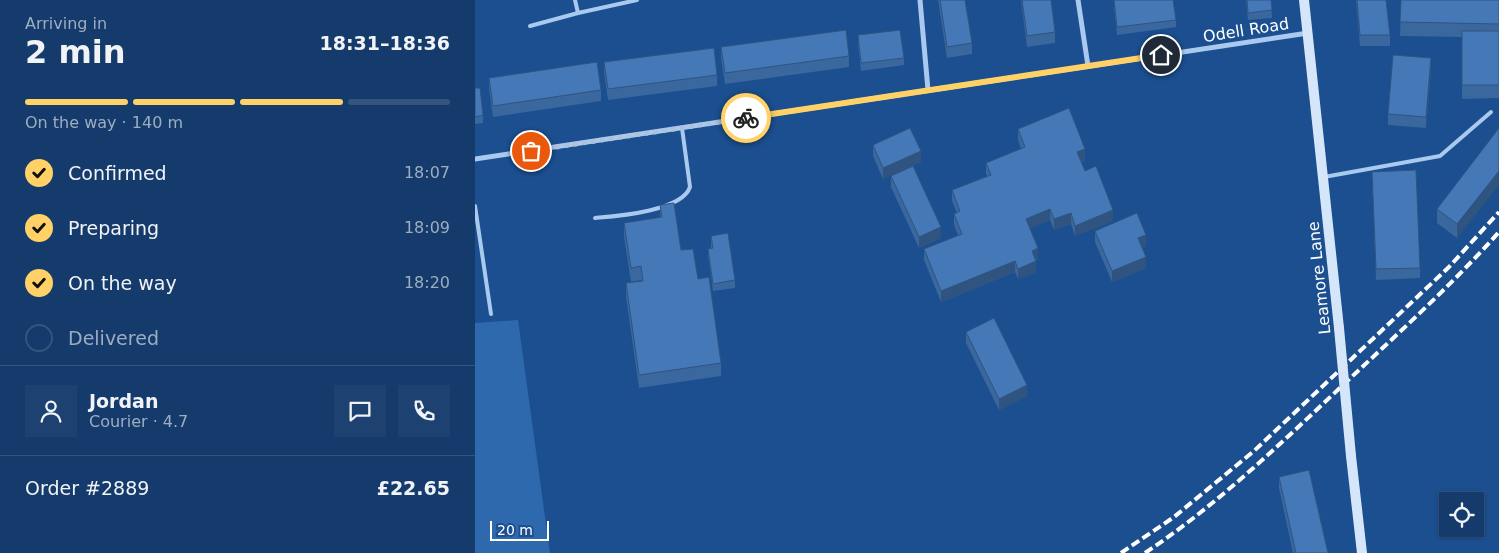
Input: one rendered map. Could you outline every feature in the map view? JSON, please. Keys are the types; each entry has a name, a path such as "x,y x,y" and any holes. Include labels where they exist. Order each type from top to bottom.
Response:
{"street":[{"path":"920,0 928,90"},
{"path":"1078,0 1088,66"},
{"name":"Leamore Lane","path":"1303,0 1324,176 1361,553"},
{"name":"Odell Road","path":"475,159 1308,33"}],"lane":[{"path":"575,0 578,13"},
{"path":"529,26 637,0"},
{"path":"1324,176 1440,156 1491,112"},
{"path":"595,218 624,216 676,202 687,194 690,187 682,128"},
{"path":"475,206 491,314"}],"shaded area":[{"path":"518,320 550,553 475,553 475,323"}],"building":[{"path":"940,0 965,0 972,43 947,47"},
{"path":"1022,0 1051,0 1055,32 1027,36"},
{"path":"1114,0 1173,0 1176,20 1117,27"},
{"path":"1247,0 1271,0 1272,10 1248,13"},
{"path":"1357,0 1386,0 1390,35 1360,35"},
{"path":"1401,0 1499,0 1499,24 1400,22"},
{"path":"846,30 849,56 725,73 721,47"},
{"path":"900,30 904,58 861,63 858,35"},
{"path":"1462,31 1499,31 1499,85 1462,85"},
{"path":"714,48 717,75 608,89 604,62"},
{"path":"1393,55 1431,58 1426,117 1388,114"},
{"path":"597,62 601,90 493,106 489,78"},
{"path":"475,88 480,88 483,115 475,117"},
{"path":"1069,108 1085,149 1077,152 1085,171 1096,166 1113,210 1075,226 1071,213 1054,219 1050,209 1026,219 1038,248 1032,251 1036,261 1018,269 1015,261 941,291 924,249 962,234 954,214 960,211 952,190 991,175 986,163 1025,147 1018,129"},
{"path":"910,128 921,151 883,168 873,145"},
{"path":"1499,128 1499,171 1457,224 1437,209"},
{"path":"913,166 941,227 919,237 891,176"},
{"path":"1416,170 1420,268 1376,269 1372,172"},
{"path":"674,203 681,250 693,249 698,279 709,277 721,363 639,375 626,283 643,281 641,266 631,268 624,223 662,217 660,205"},
{"path":"1137,213 1146,235 1138,238 1146,257 1112,271 1095,231"},
{"path":"728,233 735,280 713,284 708,249 713,248 711,236"},
{"path":"994,318 1027,385 999,399 966,332"},
{"path":"1309,470 1328,553 1296,553 1279,477"}],"railway":[{"path":"1121,553 1174,517 1254,451 1449,267 1499,212"},
{"path":"1145,553 1222,495 1271,452 1422,311 1499,232"}],"way so far":[{"path":"531,151 746,118"}],"route":[{"path":"746,118 1161,55"}]}
